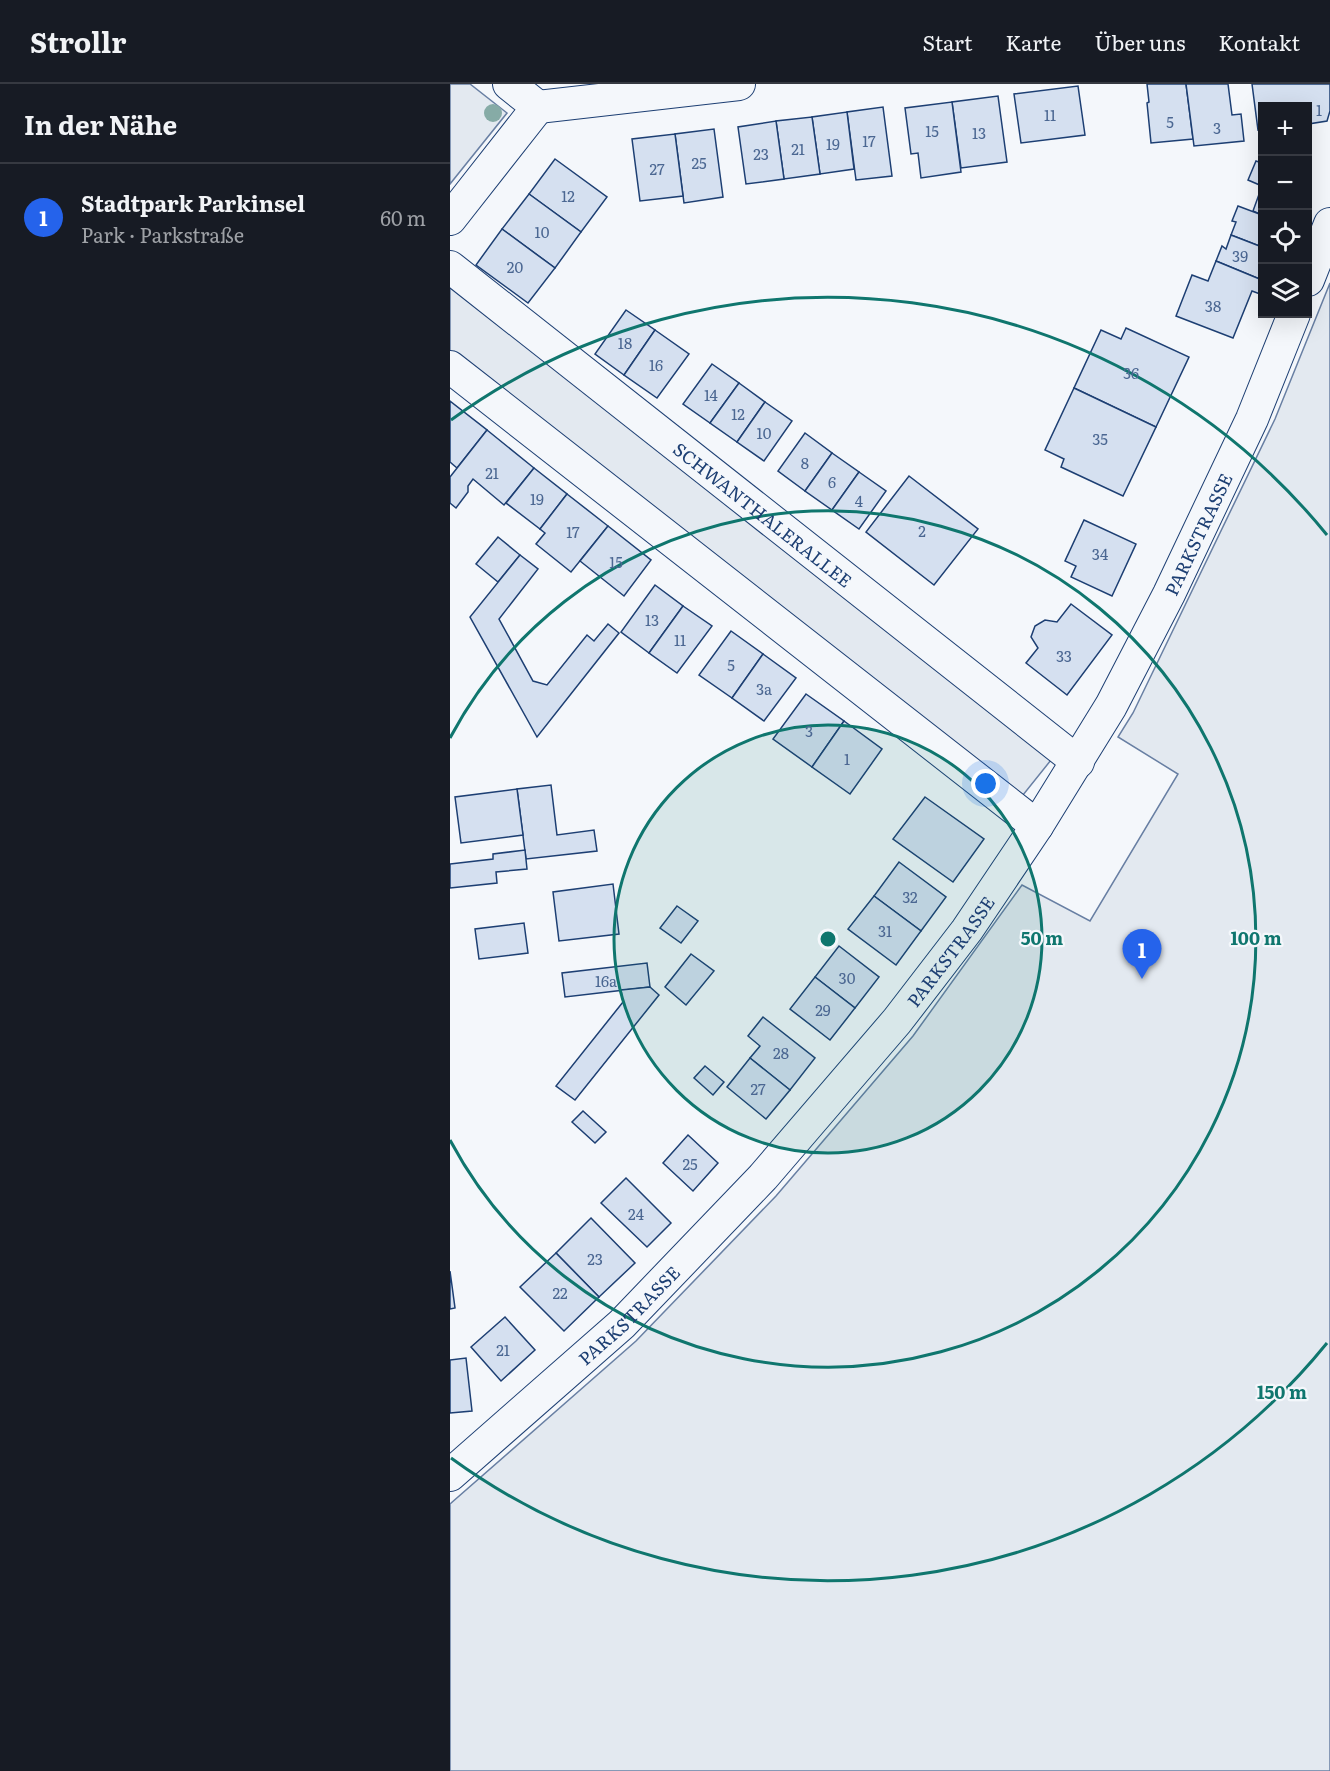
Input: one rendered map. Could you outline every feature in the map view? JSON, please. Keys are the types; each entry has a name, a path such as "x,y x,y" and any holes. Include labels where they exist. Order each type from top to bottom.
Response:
{"street":[{"path":"509,84 538,107 739,84"},
{"path":"450,219 538,107"},
{"path":"1312,270 1330,224"},
{"name":"SCHWANTHALERALLEE","path":"450,267 1078,762"},
{"name":"PARKSTRASSE","path":"450,1475 622,1324 763,1178 918,994 967,930 1037,826 1111,706 1169,594 1252,419 1292,318"},
{"path":"450,366 1037,826"}],"shaded area":[{"path":"450,84 470,84 507,113 450,184"},
{"path":"450,282 1055,755 1019,800 450,354"},
{"path":"1330,283 1330,1771 450,1771 450,1504 636,1341 776,1196 913,1036 1022,885 1090,921 1178,774 1118,737 1133,713 1275,419"}],"building":[{"path":"1147,84 1186,84 1193,139 1151,143"},
{"path":"1186,84 1228,84 1232,115 1241,114 1244,141 1194,146"},
{"path":"1252,84 1330,84 1330,111 1327,121 1312,123 1312,102 1258,102 1258,130"},
{"path":"1078,86 1085,135 1021,143 1014,94"},
{"path":"998,96 1007,162 961,168 952,102"},
{"path":"952,102 961,172 921,178 918,153 911,154 905,108"},
{"path":"883,107 892,176 856,180 847,112"},
{"path":"847,112 854,169 820,174 812,117"},
{"path":"812,117 820,174 784,179 776,121"},
{"path":"776,121 784,179 746,184 738,127"},
{"path":"714,129 723,197 684,203 675,134"},
{"path":"675,134 683,196 640,201 632,139"},
{"path":"555,159 607,197 581,232 529,194"},
{"path":"1256,161 1258,162 1258,184 1248,180"},
{"path":"529,194 581,232 555,268 502,229"},
{"path":"1258,197 1258,213 1253,211"},
{"path":"1238,206 1258,214 1258,245 1231,235 1236,222 1232,221"},
{"path":"502,229 555,268 528,303 476,265"},
{"path":"1231,235 1258,245 1258,278 1216,261 1222,246 1226,249"},
{"path":"1216,261 1258,278 1258,293 1252,291 1233,338 1176,316 1192,275 1208,281"},
{"path":"626,310 655,330 624,375 595,354"},
{"path":"1126,328 1189,357 1156,427 1074,388 1101,330 1121,339"},
{"path":"655,330 689,354 657,398 624,375"},
{"path":"712,364 739,383 710,423 683,404"},
{"path":"739,383 765,402 737,442 710,423"},
{"path":"1074,388 1156,427 1123,496 1061,467 1064,459 1045,450"},
{"path":"450,401 487,430 457,468 450,462"},
{"path":"765,402 792,421 764,461 737,442"},
{"path":"487,430 534,468 504,505 473,479 468,486 468,492 456,508 450,503 450,477"},
{"path":"805,433 832,453 805,491 778,471"},
{"path":"832,453 859,472 832,510 805,491"},
{"path":"534,468 567,494 540,529 506,503"},
{"path":"859,472 886,491 859,529 832,510"},
{"path":"909,476 978,529 934,585 866,532"},
{"path":"567,494 608,526 571,572 536,544 545,533 540,529"},
{"path":"1084,520 1136,544 1112,596 1071,577 1076,566 1065,561"},
{"path":"608,526 651,560 624,596 580,561"},
{"path":"498,537 520,555 498,582 476,564"},
{"path":"520,555 538,569 499,619 533,681 547,685 587,635 594,641 608,624 619,633 537,737 470,617"},
{"path":"655,585 683,606 649,653 621,632"},
{"path":"1071,604 1112,635 1067,695 1026,663 1038,648 1031,637 1035,626 1045,620 1057,622"},
{"path":"683,606 712,626 677,673 649,653"},
{"path":"731,631 763,654 732,698 699,675"},
{"path":"763,654 796,678 764,721 732,698"},
{"path":"806,694 844,721 812,767 773,739"},
{"path":"844,721 882,749 850,794 812,767"},
{"path":"551,785 557,835 594,830 597,851 526,859 517,789"},
{"path":"517,789 523,835 461,843 455,797"},
{"path":"925,797 984,839 953,882 893,839"},
{"path":"525,850 527,869 496,872 497,883 450,888 450,864 493,859 493,854"},
{"path":"899,862 946,897 921,931 874,896"},
{"path":"613,884 619,934 559,941 553,892"},
{"path":"874,896 921,931 896,965 848,929"},
{"path":"677,906 698,921 681,943 660,928"},
{"path":"524,923 528,953 479,959 475,929"},
{"path":"839,946 879,977 855,1008 815,977"},
{"path":"691,954 714,971 686,1005 665,987"},
{"path":"647,963 650,987 565,997 562,973"},
{"path":"815,977 855,1008 830,1040 790,1009"},
{"path":"650,987 659,995 575,1100 556,1086 623,1002 621,990"},
{"path":"763,1017 815,1058 790,1090 750,1058 760,1046 748,1036"},
{"path":"750,1058 790,1090 766,1119 727,1087"},
{"path":"705,1066 724,1082 713,1095 694,1078"},
{"path":"583,1111 606,1132 595,1143 572,1122"},
{"path":"688,1135 718,1163 693,1191 663,1163"},
{"path":"626,1178 671,1223 647,1247 601,1203"},
{"path":"591,1218 635,1263 599,1297 556,1253"},
{"path":"556,1253 599,1297 564,1331 520,1287"},
{"path":"450,1271 455,1308 450,1309"},
{"path":"505,1317 535,1350 501,1381 471,1347"},
{"path":"466,1358 472,1411 450,1413 450,1360"}],"place":[{"name":"Stadtpark Parkinsel","path":"1142,979"}]}
